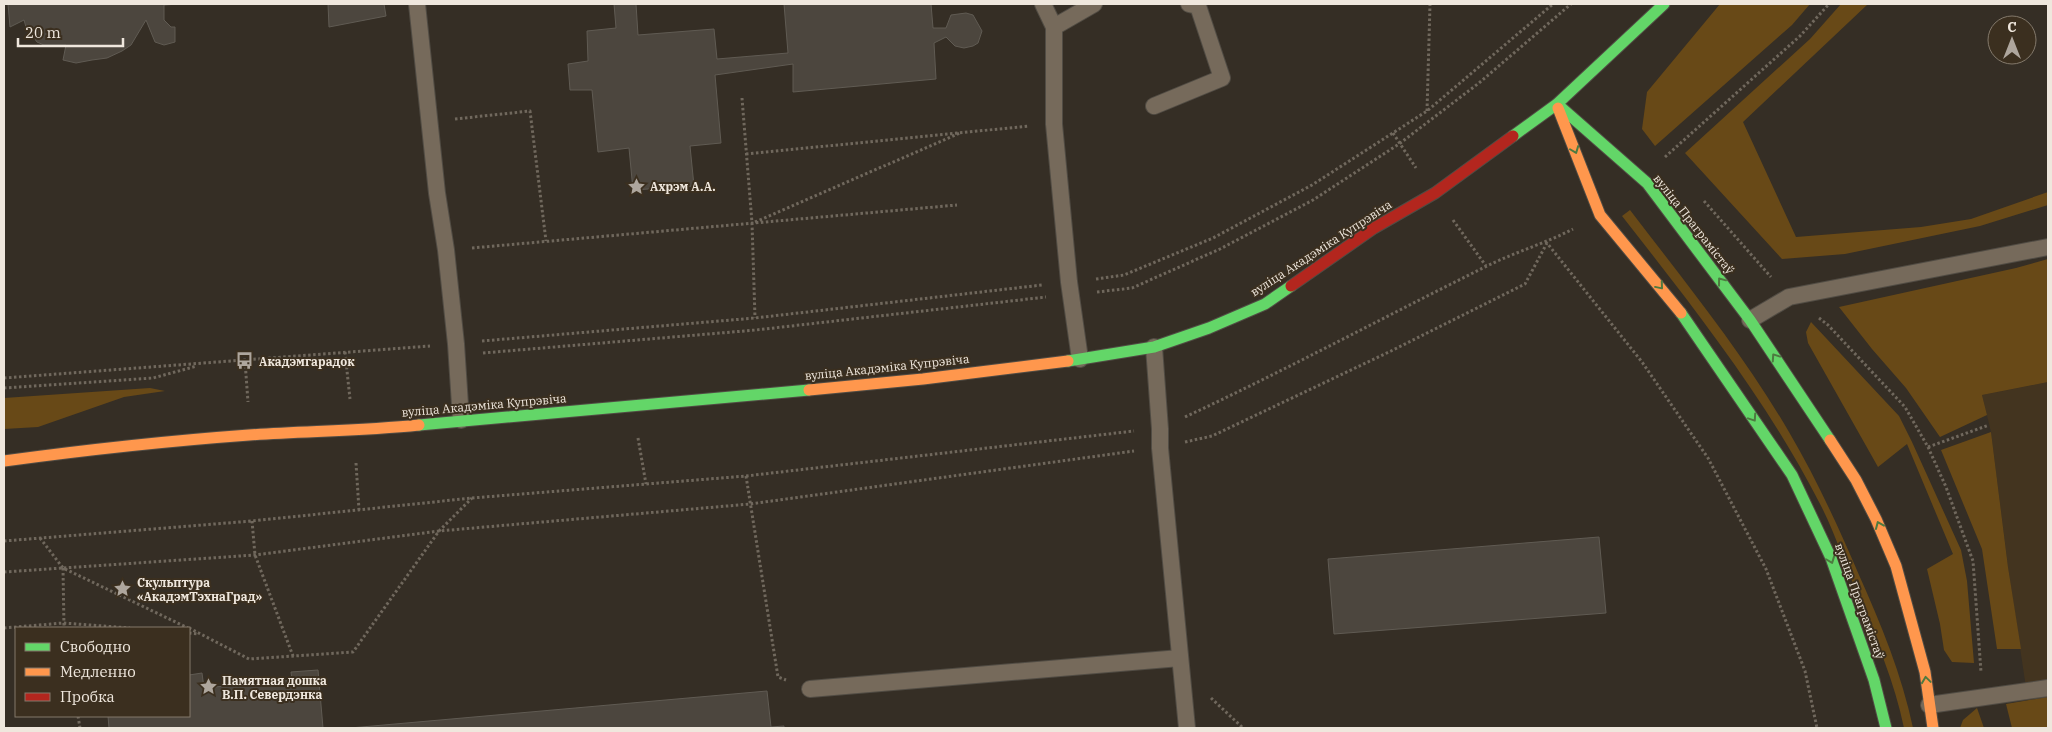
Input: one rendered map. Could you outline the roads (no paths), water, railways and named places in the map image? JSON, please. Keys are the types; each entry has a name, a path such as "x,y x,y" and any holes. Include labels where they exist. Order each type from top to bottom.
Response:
{"main road":[{"name":"вуліца Акадэміка Купрэвіча","path":"4,461 75,451 250,435 370,430 461,420 632,407 923,379 1080,359 1154,347 1209,328 1265,304 1374,228 1434,193 1557,104 1664,4"},
{"name":"вуліца Праграмістаў","path":"1557,104 1647,183 1750,320 1856,480 1876,519 1896,566 1925,672 1934,728"},
{"name":"вуліца Праграмістаў","path":"1557,104 1600,215 1672,301 1792,475 1831,558 1874,680 1886,728"}],"lane":[{"path":"417,4 456,344 461,420"},
{"path":"1043,4 1054,27 1054,124 1069,282 1080,359"},
{"path":"1054,27 1094,4"},
{"path":"1154,106 1222,78 1198,6 1189,4"},
{"path":"1750,320 1789,297 2048,247"},
{"path":"1154,347 1160,448 1187,728"},
{"path":"810,689 1180,658"},
{"path":"1929,705 2048,688"}],"place":[{"name":"Ахрэм А.А.","path":"636,186"},
{"name":"Акадэмгарадок","path":"245,361"},
{"name":"Скульптура «АкадэмТэхнаГрад»","path":"123,589"},
{"name":"Памятная дошка В.П. Севердэнка","path":"208,687"}]}
